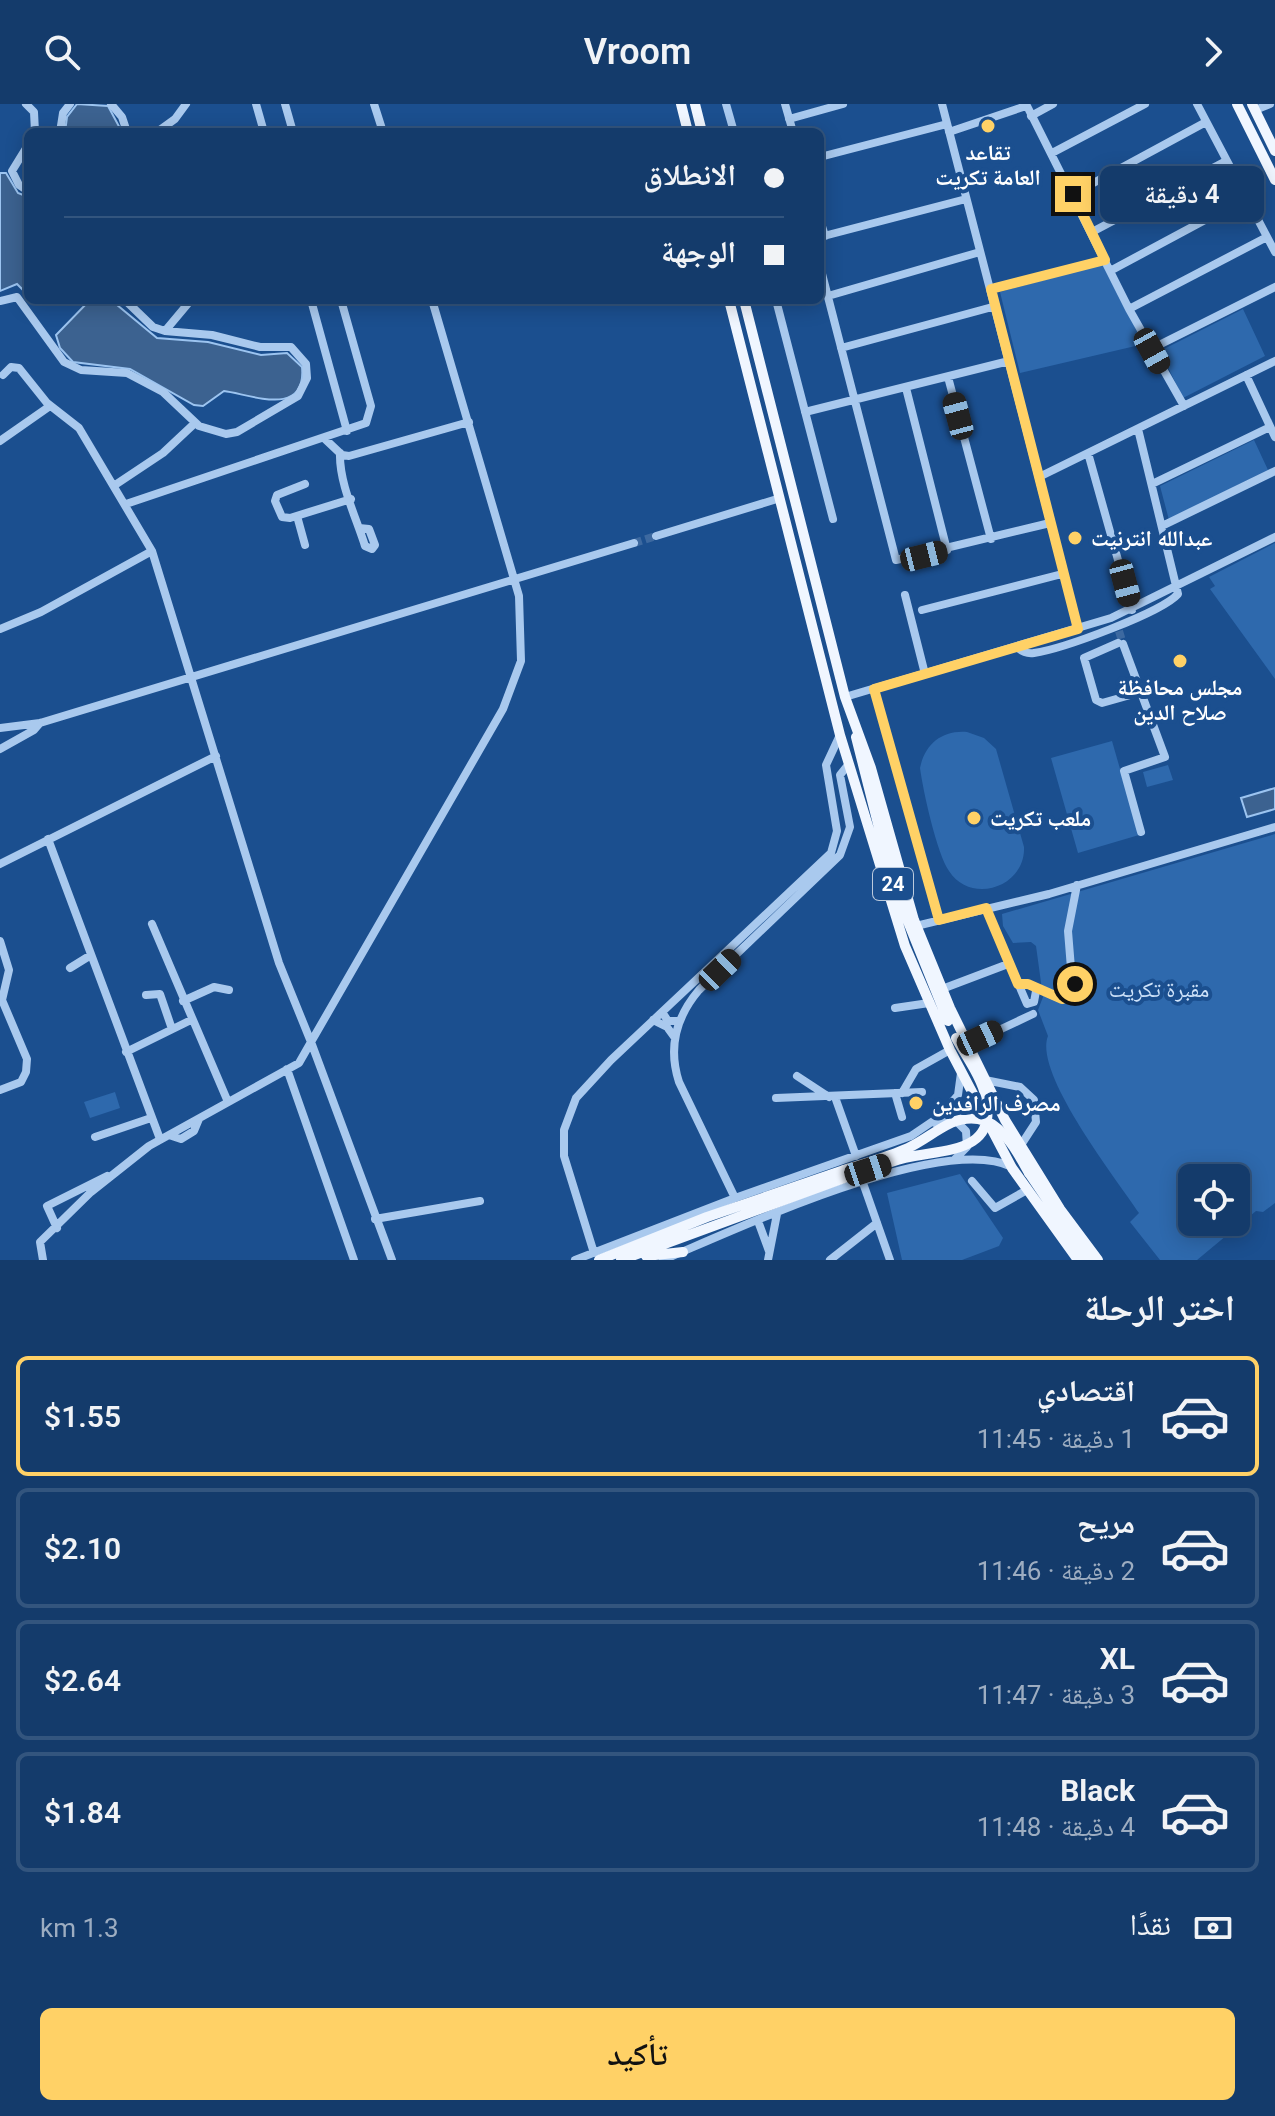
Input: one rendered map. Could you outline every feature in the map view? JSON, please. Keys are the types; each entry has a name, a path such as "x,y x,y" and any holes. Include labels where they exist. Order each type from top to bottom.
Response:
{"main road":[{"path":"681,104 687,128"},
{"path":"695,104 701,128"},
{"path":"1237,104 1275,180"},
{"path":"1254,107 1275,151"},
{"path":"730,304 776,494 848,765 890,904 929,1003 961,1072 1012,1168 1078,1260"},
{"path":"745,304 845,697 871,768 916,926 985,1080 1060,1209 1098,1260"},
{"path":"776,494 789,486"},
{"name":"24","path":"623,1257 723,1212 902,1158 959,1150 980,1133 987,1116 987,1100 956,1038 890,873 861,765 854,723"},
{"name":"24","path":"597,1256 623,1257 909,1148 951,1123 975,1119 990,1123 1005,1133 1088,1260"},
{"path":"711,1207 723,1212"},
{"path":"623,1257 637,1237"},
{"path":"623,1257 683,1252"}],"street":[{"path":"26,104 34,112 35,128"},
{"path":"61,128 63,113 70,104"},
{"path":"111,104 122,117 126,128"},
{"path":"163,128 175,119 186,104"},
{"path":"256,104 263,128"},
{"path":"285,104 292,128"},
{"path":"374,104 382,128"},
{"path":"726,104 733,128"},
{"path":"785,104 792,128"},
{"path":"789,119 843,104"},
{"path":"942,104 1078,629"},
{"path":"1031,116 1053,104"},
{"path":"1052,153 1145,104"},
{"path":"1197,104 1275,252"},
{"path":"1254,107 1270,104"},
{"path":"824,156 948,128 1026,105 1129,309 1184,406"},
{"path":"1073,194 1206,122"},
{"path":"24,152 12,171 24,188"},
{"path":"1092,232 1226,161"},
{"path":"1110,271 1246,198"},
{"path":"824,235 966,199"},
{"path":"1129,309 1267,237"},
{"path":"828,296 980,252"},
{"path":"991,289 1105,260"},
{"path":"824,281 896,559 901,562 1050,523"},
{"path":"1151,349 1275,287"},
{"path":"0,301 17,297 67,364 81,370 127,373 163,392 195,423 234,434 298,396 307,378 306,364 297,351 288,347 260,347 212,335 165,331 153,327 129,304"},
{"path":"165,331 188,304"},
{"path":"312,304 344,432 339,451 359,528"},
{"path":"126,504 366,423 371,410 342,304"},
{"path":"43,1260 40,1242 111,1175 164,1137 303,1060 503,709 515,681 523,646 515,579 433,304"},
{"path":"777,304 833,519"},
{"path":"841,348 996,306"},
{"path":"805,412 1009,361"},
{"path":"1039,477 1275,361"},
{"path":"3,375 11,367 19,368 50,406 75,423 152,551 279,963 392,1260"},
{"path":"1246,375 1275,437"},
{"path":"948,377 991,539"},
{"path":"906,388 947,550"},
{"path":"0,441 50,406"},
{"path":"325,439 349,456 469,422"},
{"path":"115,485 163,453 195,423"},
{"path":"1152,484 1270,427"},
{"path":"1017,647 1034,653 1118,628 1172,600 1178,586 1138,429"},
{"path":"1088,453 1132,610"},
{"path":"1162,526 1275,471"},
{"path":"305,484 282,491 276,497 280,516 297,516 351,499"},
{"path":"656,536 776,494"},
{"path":"297,516 305,545"},
{"path":"845,697 1078,629 1132,610 1275,537"},
{"path":"40,723 3,748 0,730 40,723 634,543"},
{"path":"0,615 3,628 41,612 152,551"},
{"path":"922,610 1062,574"},
{"path":"905,595 925,674"},
{"path":"1141,692 1102,703 1096,700 1084,658 1121,644 1141,692 1165,757 1124,771 1141,832"},
{"path":"874,689 939,920"},
{"path":"597,1256 566,1165 566,1122 581,1091 831,853 837,831 826,761 840,735"},
{"path":"0,864 216,756"},
{"path":"735,1198 679,1082 673,1056 679,1021 699,990 840,855 850,827 840,775 848,765"},
{"path":"916,926 1077,885 1275,827"},
{"path":"48,839 151,1118 164,1137"},
{"path":"1018,984 1030,985 1036,991 1062,999 1073,993 1068,931 1077,885"},
{"path":"986,908 1028,1005 1035,1000 1036,991"},
{"path":"152,924 228,1102"},
{"path":"0,941 9,970 2,1000 26,1054 27,1067 21,1082 0,1090"},
{"path":"72,962 91,955"},
{"path":"942,989 1008,964"},
{"path":"183,1001 214,987 229,990"},
{"path":"146,995 160,994 172,1029"},
{"path":"895,1008 929,1003"},
{"path":"662,1012 668,1021 679,1021"},
{"path":"967,1045 1033,1014"},
{"path":"126,1052 191,1020"},
{"path":"653,1020 667,1027 675,1038"},
{"path":"902,1117 898,1093 916,1069 950,1050"},
{"path":"287,1069 354,1260"},
{"path":"921,1131 958,1095 961,1072"},
{"path":"797,1076 832,1097 856,1156"},
{"path":"985,1080 1020,1087 1034,1100 1037,1118 1021,1145"},
{"path":"776,1098 922,1092"},
{"path":"95,1137 151,1118"},
{"path":"575,1260 597,1256 711,1207 856,1156 944,1119 961,1125 967,1147 962,1155 863,1183 663,1260"},
{"path":"942,1162 993,1161 1012,1168"},
{"path":"57,1228 47,1206 90,1181 111,1175"},
{"path":"972,1181 995,1208 1027,1190"},
{"path":"863,1183 890,1260"},
{"path":"375,1219 480,1201"},
{"path":"768,1256 777,1214"},
{"path":"758,1221 768,1256"},
{"path":"830,1260 877,1223"}],"green space":[{"path":"1103,264 1144,344 1020,373 1000,292"},
{"path":"1243,309 1265,356 1183,398 1160,351"},
{"path":"1254,440 1268,470 1169,520 1160,486"},
{"path":"1275,543 1275,679 1210,589 1215,586 1209,577"},
{"name":"ملعب تكريت","path":"967,732 984,738 996,749 1024,847 1016,872 996,887 983,889 959,882 944,863 931,822 920,768 926,752 936,740 950,733"},
{"path":"1112,741 1139,835 1078,853 1051,758"},
{"path":"1168,765 1173,780 1147,787 1143,772"},
{"name":"مقبرة تكريت","path":"1275,834 1275,1203 1263,1212 1256,1211 1250,1216 1250,1164 1178,1164 1178,1236 1226,1236 1197,1260 1160,1260 1130,1222 1139,1213 1080,1126 1053,1075 1047,1053 1048,1036 1038,1010 1043,997 1036,946 1031,942 1013,943 1003,926 1002,914"},
{"path":"115,1092 120,1108 90,1118 84,1102"},
{"path":"960,1174 1003,1238 999,1246 962,1260 902,1260 887,1193"}],"shaded area":[{"path":"77,104 108,106 120,128 66,128 67,117"},
{"path":"0,173 6,173 18,193 24,195 24,291 17,284 0,291"},
{"path":"86,304 116,304 157,338 208,342 261,355 287,353 302,367 301,383 295,393 286,398 274,400 224,391 203,406 194,405 130,369 73,362 60,348 56,335"},
{"path":"1275,788 1275,809 1247,817 1241,798"}],"tunnel":[{"path":"634,543 656,536"},
{"path":"1119,631 1123,644"}],"place":[{"name":"تقاعد العامة تكريت","path":"988,126"},
{"name":"عبدالله انترنيت","path":"1075,538"},
{"name":"مجلس محافظة صلاح الدين","path":"1180,661"},
{"name":"ملعب تكريت","path":"974,818"},
{"name":"مصرف الرافدين","path":"916,1103"}],"route":[{"path":"1073,194 1105,260 991,289 1078,629 874,689 939,920 986,908 1018,984 1028,984 1036,991 1062,999 1073,993 1075,984"}]}
